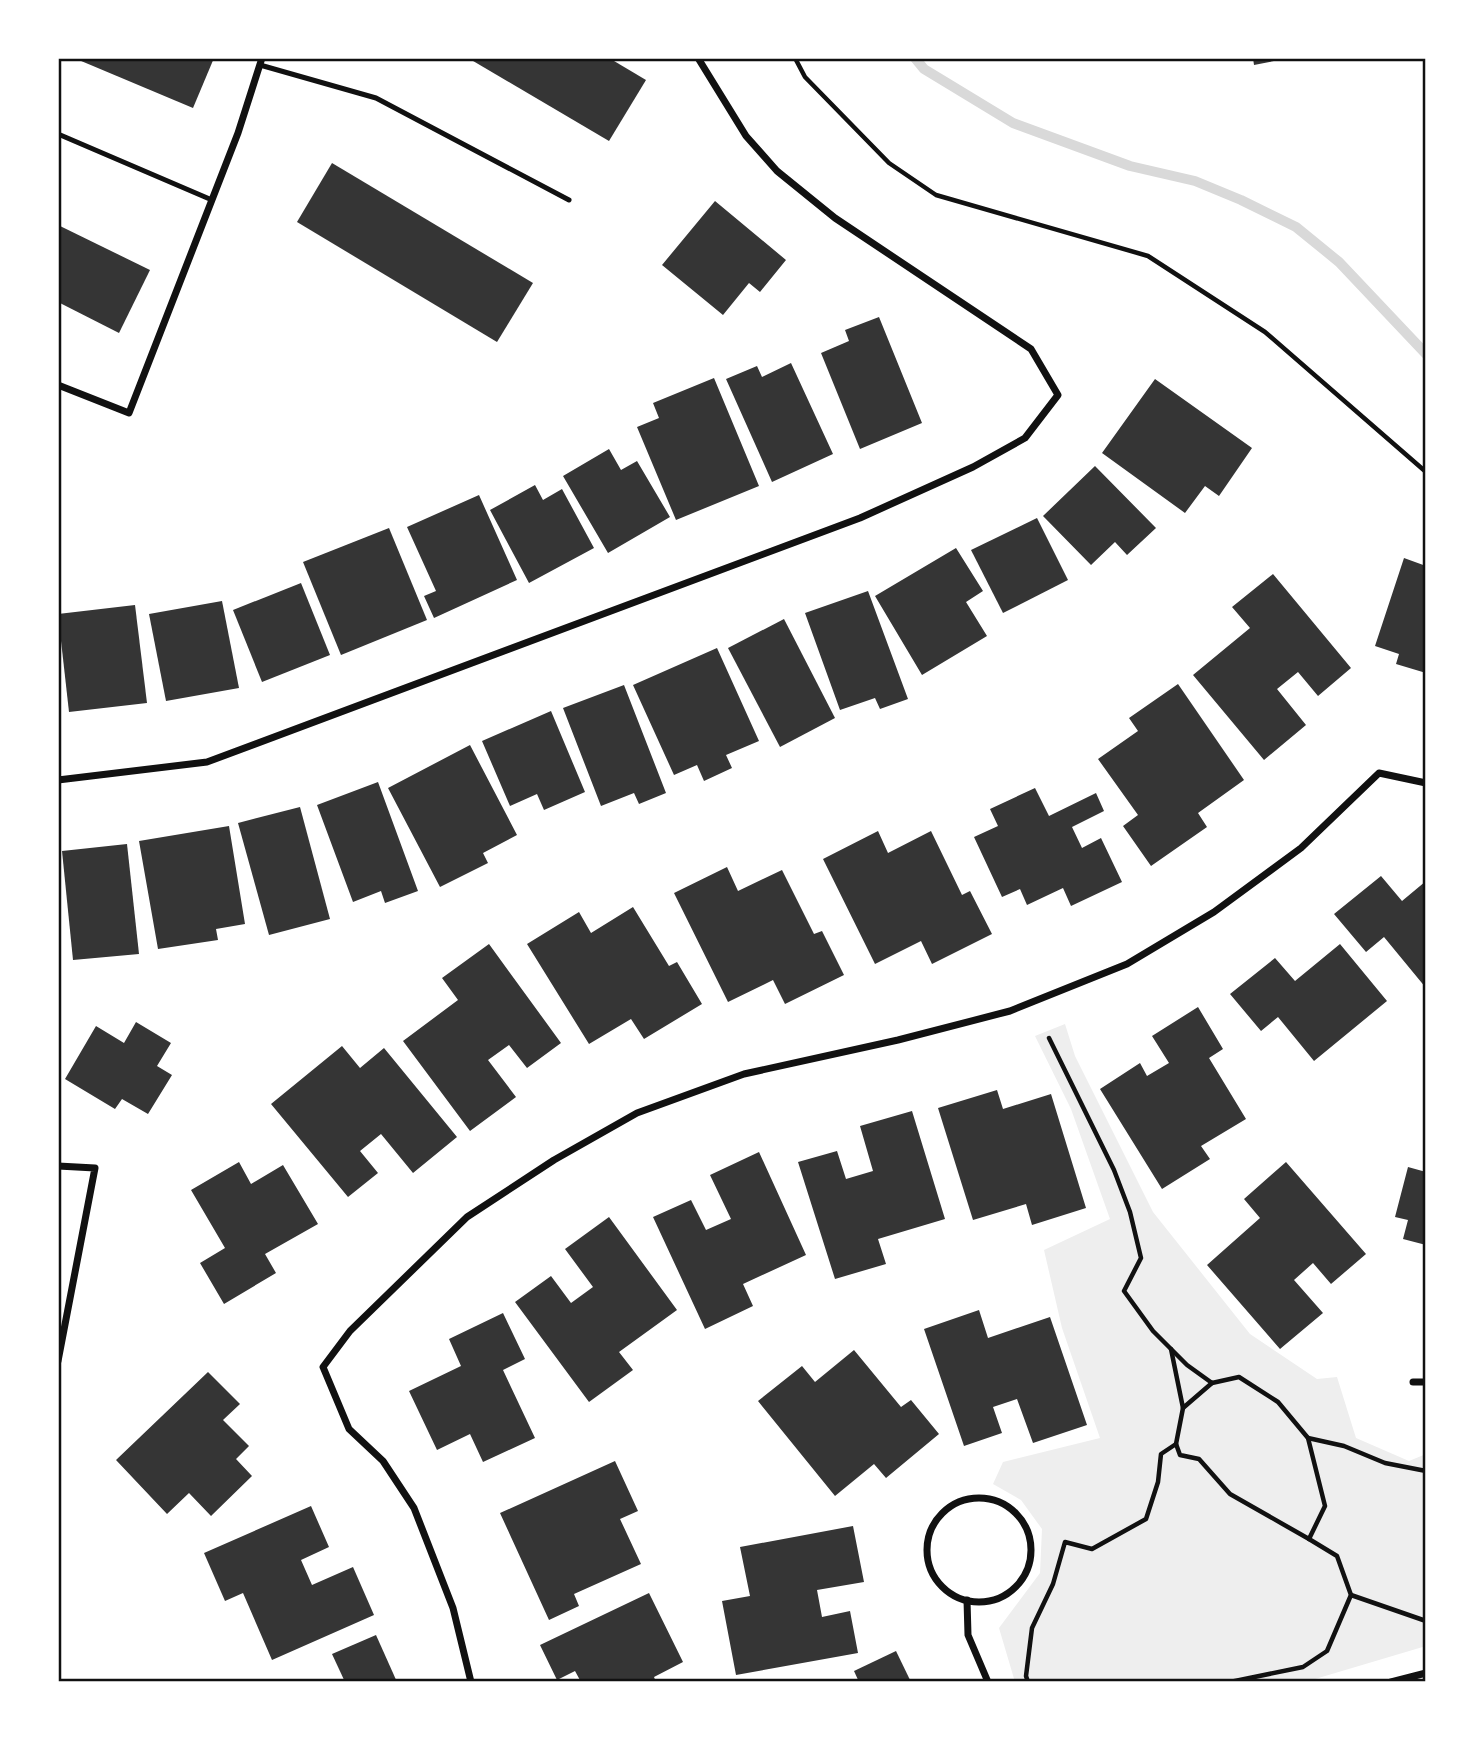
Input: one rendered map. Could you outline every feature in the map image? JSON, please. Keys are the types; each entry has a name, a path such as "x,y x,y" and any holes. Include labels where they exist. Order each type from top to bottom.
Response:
{"street":[{"path":"58,780 206,762 860,518 973,467 1025,438 1058,395 1031,349 835,218 777,171 746,136 698,58"},
{"path":"58,385 129,414 238,133 261,61"},
{"path":"471,1682 453,1608 414,1508 383,1461 349,1430 323,1367 350,1331 467,1217 554,1160 636,1113 744,1074 898,1040 1010,1011 1127,964 1214,912 1301,848 1379,773 1426,783"},
{"path":"58,1166 94,1168 58,1362"},
{"path":"1413,1382 1426,1382"},
{"path":"978,1498 996,1501 1010,1508 1022,1520 1029,1535 1031,1552 1028,1568 1020,1583 1007,1594 992,1600 967,1600 945,1589 933,1575 928,1558 928,1540 933,1524 945,1510 960,1501 978,1498"},
{"path":"967,1600 968,1635 988,1682"},
{"path":"1391,1682 1426,1673"}],"lane":[{"path":"261,61 376,98 569,200"},
{"path":"58,134 212,200"}],"path":[{"path":"795,58 805,77 889,163 936,195 1148,256 1265,332 1426,472"},
{"path":"1049,1038 1114,1170 1130,1212 1141,1258 1124,1291 1153,1331 1187,1365 1212,1383"},
{"path":"1170,1348 1183,1408 1176,1444 1180,1455 1199,1459 1230,1494 1337,1556 1351,1595 1327,1650 1303,1667 1230,1682"},
{"path":"1183,1408 1212,1383 1239,1377 1278,1402 1308,1438 1325,1506 1309,1539"},
{"path":"1308,1438 1344,1446 1385,1463 1426,1471"},
{"path":"1028,1682 1026,1676 1032,1628 1053,1584 1065,1542 1092,1549 1146,1519 1158,1482 1161,1454 1176,1444"},
{"path":"1351,1595 1426,1621"}],"shaded area":[{"path":"1065,1024 1075,1056 1153,1212 1250,1334 1317,1379 1337,1377 1356,1438 1409,1461 1426,1454 1426,1646 1305,1682 1015,1682 999,1628 1040,1573 1042,1529 1021,1500 993,1484 1003,1462 1100,1438 1062,1328 1044,1250 1110,1219 1071,1109 1035,1036"}],"building":[{"path":"74,58 214,58 193,108"},
{"path":"468,58 609,58 646,80 609,141"},
{"path":"1253,58 1284,58 1284,59 1254,65"},
{"path":"332,163 533,283 497,342 297,222"},
{"path":"715,201 786,260 760,292 749,283 723,315 662,265"},
{"path":"58,225 150,270 119,333 58,302"},
{"path":"879,317 922,423 860,449 821,353 849,341 845,330"},
{"path":"791,363 833,454 772,482 726,379 757,366 762,377"},
{"path":"714,378 759,486 676,520 637,427 659,418 653,403"},
{"path":"1155,379 1252,448 1219,496 1205,486 1185,513 1102,453"},
{"path":"609,449 621,470 637,461 670,517 608,553 563,476"},
{"path":"1095,466 1156,528 1127,555 1115,542 1091,565 1043,516"},
{"path":"535,485 543,500 562,489 594,548 529,583 490,510"},
{"path":"479,495 517,580 434,618 424,596 436,591 407,527"},
{"path":"1037,518 1068,580 1003,613 971,550"},
{"path":"389,528 427,620 341,655 303,562"},
{"path":"956,548 983,591 966,602 987,636 922,675 875,596"},
{"path":"1404,558 1426,566 1426,673 1396,664 1399,654 1375,646"},
{"path":"1273,574 1351,668 1318,696 1298,672 1277,689 1306,725 1264,760 1193,675 1250,628 1232,607"},
{"path":"301,583 330,655 262,682 233,610"},
{"path":"868,591 908,699 880,709 875,698 840,710 805,613"},
{"path":"222,601 239,688 166,701 149,614"},
{"path":"135,605 147,703 69,712 58,614"},
{"path":"784,619 835,718 780,747 728,648"},
{"path":"717,648 759,741 726,755 732,768 704,781 697,765 674,775 633,685"},
{"path":"1178,684 1244,780 1198,813 1207,827 1151,866 1123,826 1138,815 1098,759 1138,731 1129,718"},
{"path":"624,685 666,793 639,804 634,793 601,806 563,708"},
{"path":"551,711 585,792 544,810 537,794 510,806 482,741"},
{"path":"470,745 517,835 483,853 488,863 440,887 388,788"},
{"path":"378,782 418,891 385,903 381,891 353,902 317,805"},
{"path":"1035,788 1049,816 1096,793 1104,811 1072,827 1082,848 1101,838 1122,882 1071,906 1063,888 1027,905 1020,889 1002,897 974,837 998,826 990,809"},
{"path":"300,807 330,919 269,935 238,823"},
{"path":"229,826 245,924 216,929 218,940 158,949 139,841"},
{"path":"878,831 888,853 931,831 962,895 970,891 992,934 932,964 921,941 875,964 823,859"},
{"path":"127,844 139,954 73,960 62,851"},
{"path":"727,867 738,891 782,870 814,934 822,931 844,975 785,1004 773,980 728,1002 674,893"},
{"path":"1381,876 1402,901 1426,881 1426,988 1384,937 1366,952 1334,914"},
{"path":"633,907 669,966 677,962 702,1004 644,1039 631,1019 589,1044 527,944 579,912 591,933"},
{"path":"489,944 561,1043 527,1068 509,1045 488,1060 516,1097 470,1131 403,1041 458,1000 442,978"},
{"path":"1340,944 1387,1001 1314,1061 1278,1017 1261,1031 1230,994 1275,958 1295,981"},
{"path":"1198,1007 1223,1049 1209,1058 1246,1119 1201,1146 1210,1159 1162,1189 1100,1089 1140,1063 1147,1076 1169,1063 1152,1036"},
{"path":"136,1022 171,1043 157,1066 172,1075 148,1114 122,1099 115,1109 65,1079 96,1026 124,1043"},
{"path":"342,1046 360,1068 384,1048 457,1137 413,1173 381,1134 360,1151 378,1173 348,1197 271,1104"},
{"path":"997,1090 1003,1109 1051,1094 1086,1208 1032,1225 1026,1204 973,1220 938,1108"},
{"path":"912,1111 945,1219 878,1239 886,1264 835,1279 798,1162 837,1151 846,1179 873,1171 860,1126"},
{"path":"759,1152 806,1255 743,1284 753,1306 705,1329 653,1217 691,1200 706,1230 731,1219 710,1175"},
{"path":"239,1162 251,1184 283,1165 318,1224 265,1254 276,1273 224,1304 200,1263 225,1248 191,1190"},
{"path":"1286,1162 1366,1254 1331,1284 1313,1263 1294,1280 1323,1313 1280,1349 1207,1265 1260,1218 1244,1199"},
{"path":"1408,1167 1426,1172 1426,1245 1403,1239 1408,1220 1395,1217"},
{"path":"609,1217 677,1310 619,1352 633,1370 589,1402 515,1302 551,1276 571,1303 593,1287 565,1249"},
{"path":"979,1310 988,1338 1050,1317 1087,1425 1033,1443 1017,1399 993,1407 1002,1433 964,1446 924,1329"},
{"path":"503,1313 525,1359 503,1370 535,1438 483,1462 470,1434 437,1450 409,1391 461,1366 449,1339"},
{"path":"854,1350 901,1407 911,1400 939,1434 886,1478 874,1464 835,1496 758,1401 802,1366 815,1382"},
{"path":"208,1372 240,1404 223,1420 249,1446 236,1459 252,1476 211,1516 189,1493 167,1514 116,1460"},
{"path":"615,1461 638,1511 620,1519 641,1564 574,1594 579,1606 549,1620 500,1513"},
{"path":"311,1506 329,1547 301,1560 312,1585 353,1567 374,1615 272,1660 243,1593 225,1601 204,1553"},
{"path":"853,1526 864,1582 817,1590 822,1617 850,1611 858,1653 736,1675 722,1601 750,1596 740,1547"},
{"path":"649,1593 683,1662 654,1677 656,1682 581,1682 575,1671 557,1680 540,1645"},
{"path":"376,1635 397,1682 345,1682 332,1654"},
{"path":"896,1651 911,1682 859,1682 854,1671"}],"waterway":[{"path":"915,58 924,69 1013,123 1130,166 1195,181 1296,227 1339,262 1426,354"}]}
